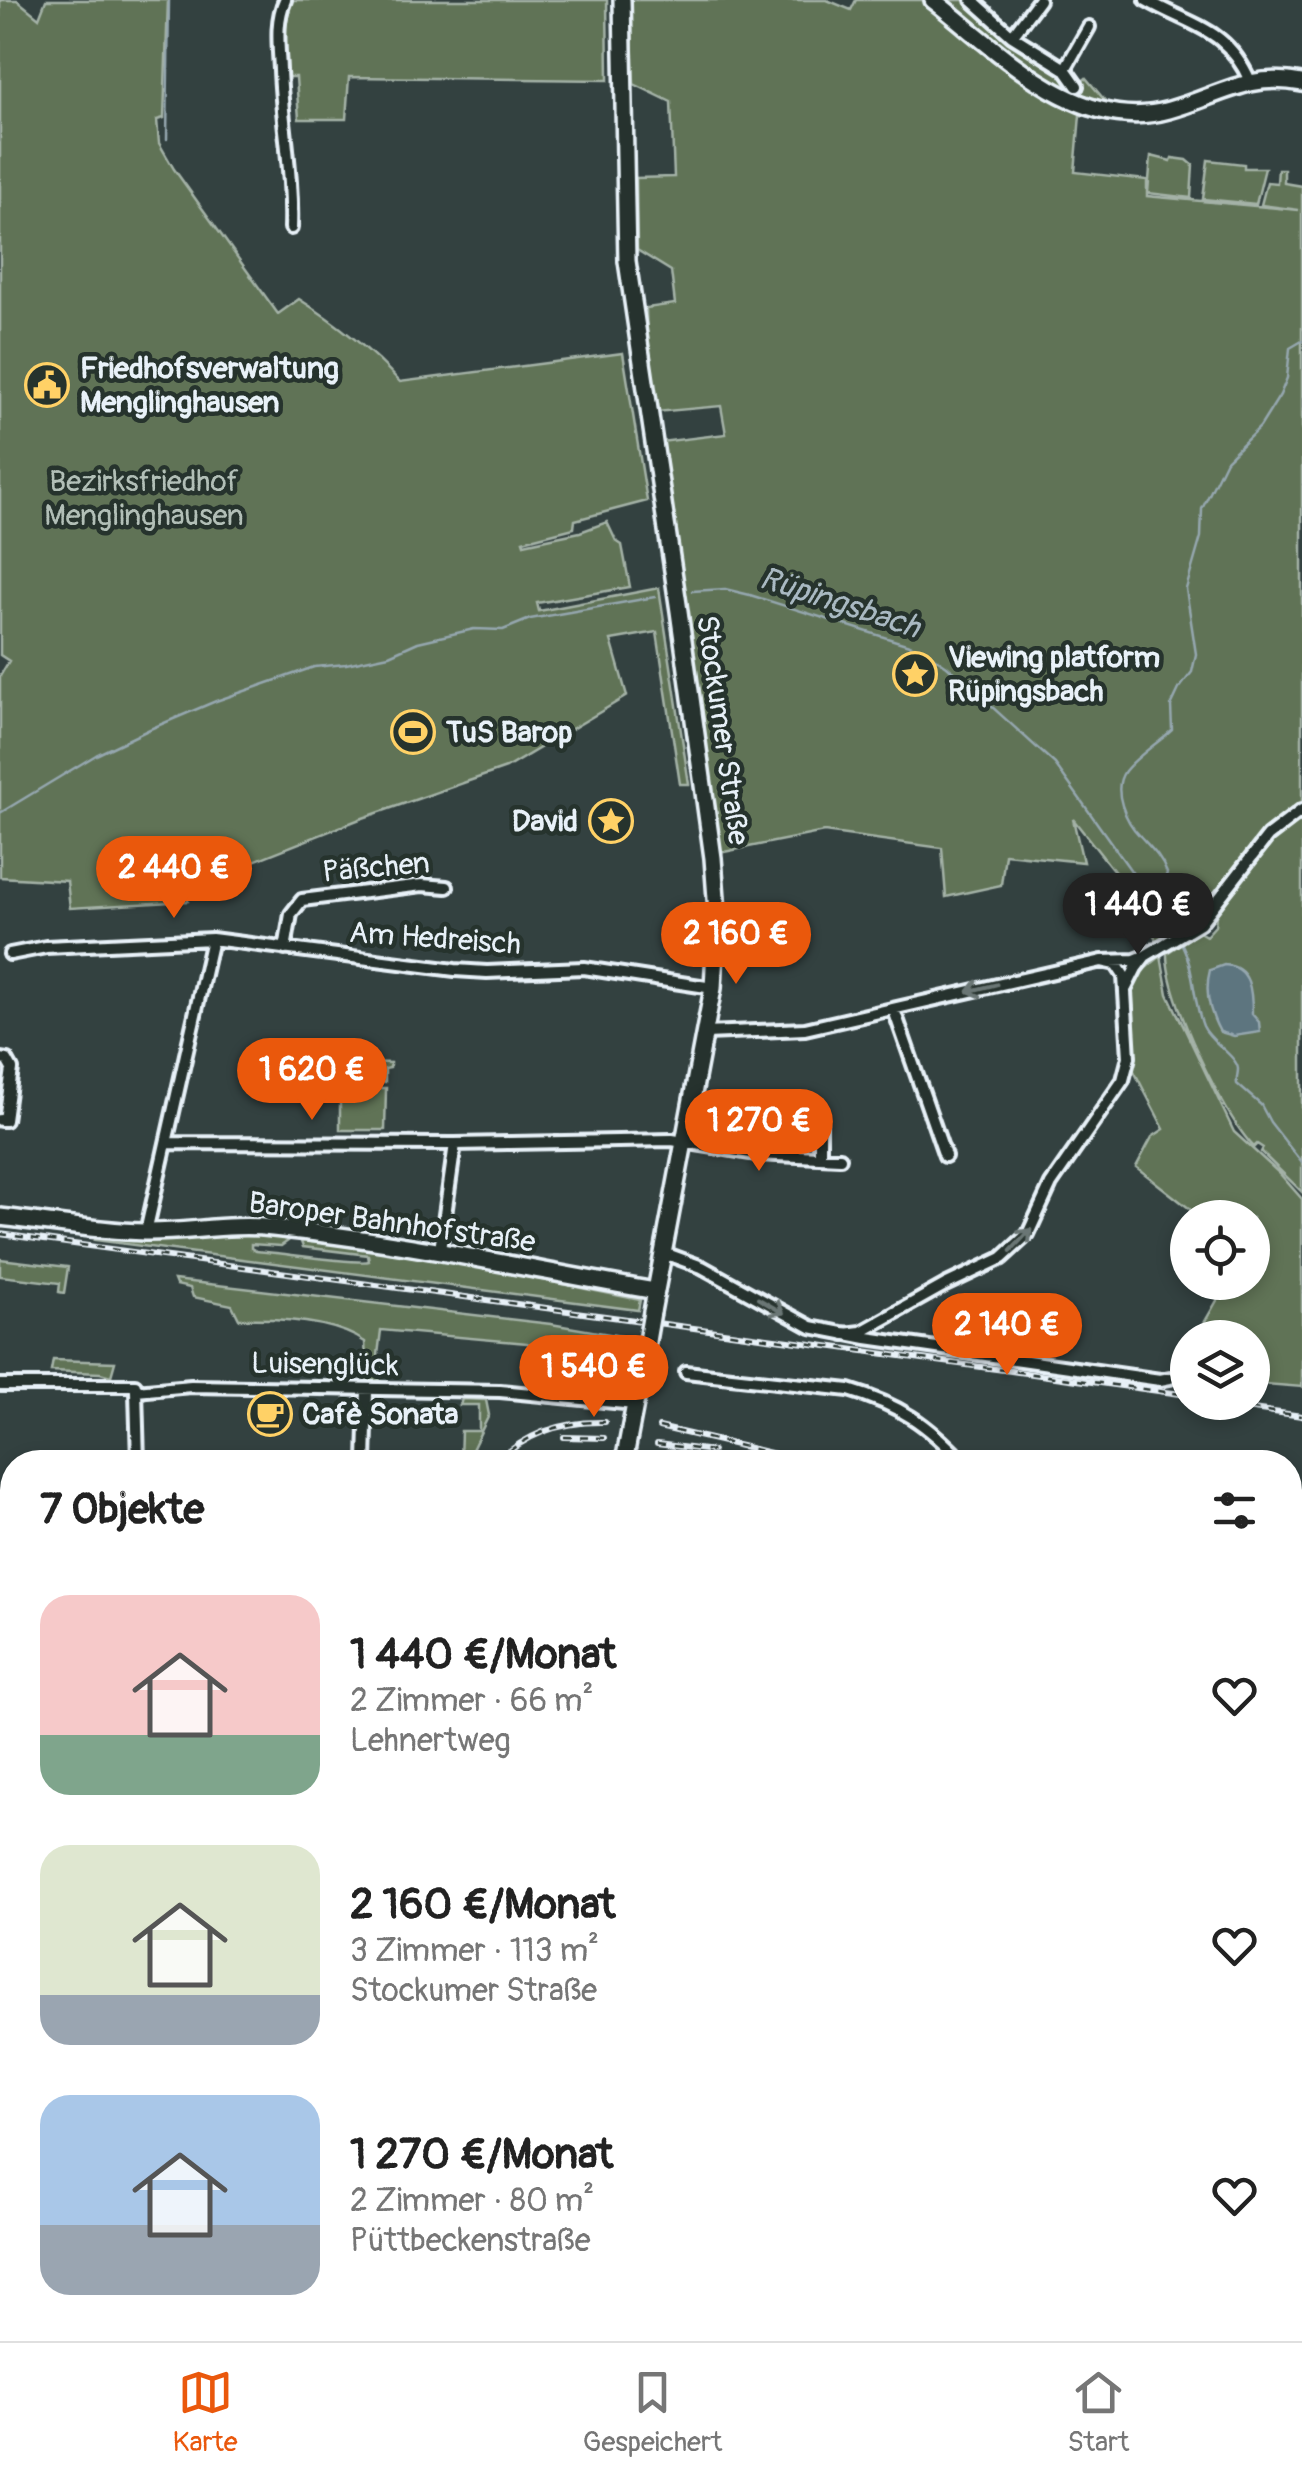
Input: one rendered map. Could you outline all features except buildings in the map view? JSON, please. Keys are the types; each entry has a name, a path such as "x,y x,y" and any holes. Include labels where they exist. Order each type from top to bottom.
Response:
{"main road":[{"name":"Stockumer Straße","path":"622,0 626,248 713,858 718,944 705,1033 626,1450"},
{"path":"933,0 1036,79 1094,108 1160,112 1250,81 1302,83"},
{"name":"Baroper Bahnhofstraße","path":"0,1217 146,1232 255,1226 440,1250 656,1291"}],"street":[{"path":"284,0 278,31 291,228"},
{"path":"972,0 1012,36 1065,70 1077,86"},
{"path":"1012,36 1039,0"},
{"path":"1146,0 1220,37 1234,50 1250,81"},
{"path":"1065,70 1089,27"},
{"path":"705,1033 805,1029 1102,961 1146,956 1200,922 1268,836 1302,810"},
{"name":"Päßchen","path":"285,949 291,914 302,900 422,884 447,886"},
{"path":"146,1232 212,939"},
{"name":"Am Hedreisch","path":"10,954 46,947 212,939 487,972 584,968 713,988"},
{"path":"1124,994 1146,956"},
{"path":"844,1334 862,1332 945,1284 1002,1258 1028,1234 1050,1184 1122,1080 1129,1057 1122,970 1116,964 1102,961"},
{"path":"894,1010 945,1156"},
{"path":"0,1120 4,1120 12,1070 3,1059"},
{"path":"820,1124 820,1157"},
{"path":"168,1143 684,1140 757,1154 840,1158"},
{"path":"440,1250 454,1144"},
{"path":"664,1253 702,1267 811,1327 1160,1380 1170,1378"},
{"path":"686,1372 849,1390 870,1396 918,1419 950,1450"},
{"name":"Luisenglück","path":"0,1389 20,1385 136,1385 136,1391 191,1386 528,1392 635,1404"},
{"path":"365,1450 367,1390"},
{"path":"136,1391 138,1450"}],"green space":[{"name":"Bezirksfriedhof Menglinghausen","path":"0,0 17,0 39,18 46,0 168,0 164,118 157,120 159,143 278,314 299,299 352,337 400,382 623,353 647,501 575,520 574,528 523,541 524,544 580,532 607,522 622,545 630,587 537,603 539,611 659,588 689,784 680,784 657,632 611,640 627,696 506,768 360,819 188,887 188,901 70,908 67,881 0,877 0,676 9,661 0,655"},
{"path":"291,0 607,0 608,80 349,77 346,119 299,119 296,77 285,77 284,21"},
{"path":"631,0 827,0 851,10 856,0 925,0 1027,77 1088,112 1088,116 1080,115 1075,172 1147,180 1147,196 1299,210 1261,205 1267,182 1277,183 1278,169 1284,169 1284,183 1302,186 1302,808 1264,837 1204,907 1175,930 1156,940 1143,908 1073,819 1083,862 1005,854 1001,885 946,897 942,848 824,832 719,853 660,442 726,434 721,406 656,412 647,350 646,308 675,304 671,271 637,250 636,178 674,177 671,102 634,84"},
{"path":"933,0 972,0 1079,84 1086,78 1107,103 1076,102"},
{"path":"1151,156 1187,160 1193,165 1191,198 1148,193"},
{"path":"1208,160 1265,168 1256,204 1203,199"},
{"path":"1302,819 1302,1192 1261,1152 1263,1148 1257,1144 1254,1147 1227,1110 1186,1026 1169,973 1167,953 1199,932 1206,936 1215,926 1216,915 1268,845"},
{"path":"1161,956 1168,994 1234,1132 1302,1199 1302,1387 1270,1384 1270,1320 1206,1320 1217,1300 1270,1300 1270,1200 1178,1200 1136,1167 1152,1137 1164,1129 1133,1069 1135,1044 1130,1001 1136,976"},
{"path":"341,1061 390,1063 390,1068 385,1069 385,1082 341,1081"},
{"path":"340,1088 386,1088 385,1130 340,1130"},
{"path":"233,1234 285,1237 288,1241 281,1246 251,1244 256,1251 369,1261 368,1255 303,1247 301,1242 307,1240 474,1266 640,1300 638,1310 95,1240"},
{"path":"0,1259 68,1267 64,1293 59,1292 60,1283 0,1276"},
{"path":"174,1280 551,1324 633,1338 629,1359 551,1354 527,1343 381,1330 378,1355 384,1365 380,1380 367,1382 365,1342 352,1335 304,1322 239,1319 232,1305 193,1297 190,1288 176,1285"},
{"path":"53,1360 115,1362 111,1376 51,1371"},
{"path":"462,1399 486,1400 489,1415 472,1450 460,1450 461,1431 479,1431 479,1405 460,1405"}],"water":[{"path":"1224,965 1245,975 1252,1014 1259,1022 1260,1032 1234,1036 1220,1032 1210,1009 1207,986 1210,970"}],"waterway":[{"path":"167,139 169,0"},
{"path":"1155,904 1167,873 1125,814 1121,779 1135,760 1172,730 1171,706 1192,672 1196,654 1186,589 1201,537 1202,509 1226,460 1260,427 1280,395 1287,378 1290,348 1302,341"},
{"name":"Rüpingsbach","path":"692,591 725,589 750,595 922,649 947,666 1055,764 1176,934"},
{"name":"Rüpingsbach","path":"0,813 96,755 150,729 314,667 389,655 418,642 474,629 503,630 530,619 655,597"},
{"name":"Rüpingsbach","path":"1180,941 1203,1026 1236,1064 1237,1084 1261,1105 1302,1163"}],"railway":[{"path":"0,1234 1170,1393"},
{"path":"1270,1411 1302,1416"},
{"path":"511,1450 546,1431 605,1422"},
{"path":"659,1427 758,1450"},
{"path":"564,1437 604,1438"},
{"path":"657,1444 705,1450"}],"place":[{"name":"Friedhofsverwaltung Menglinghausen","path":"47,385"},
{"name":"Viewing platform Rüpingsbach","path":"915,674"},
{"name":"TuS Barop","path":"413,732"},
{"name":"David","path":"611,821"},
{"name":"Cafè Sonata","path":"270,1414"}]}
